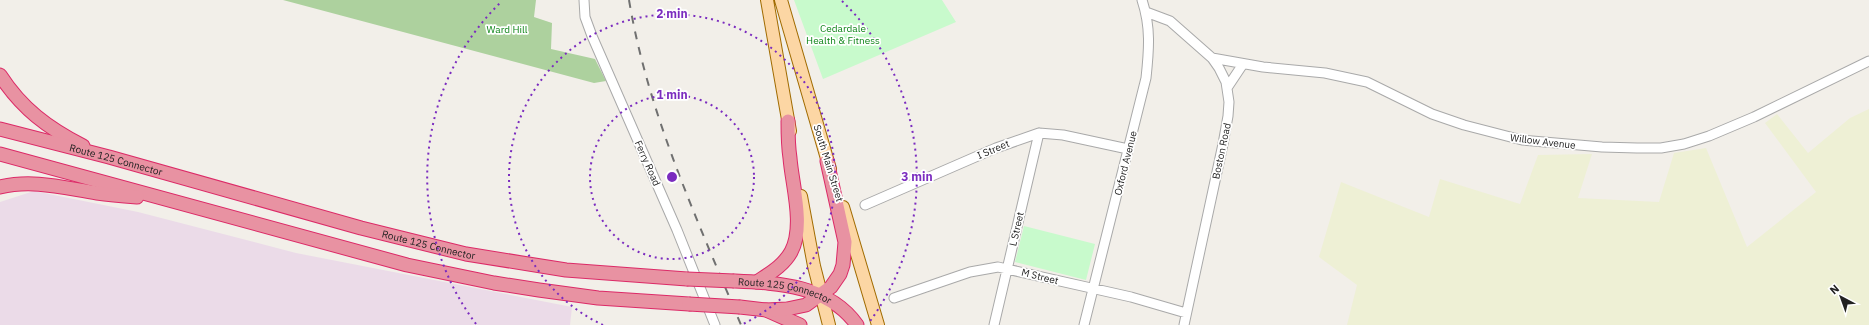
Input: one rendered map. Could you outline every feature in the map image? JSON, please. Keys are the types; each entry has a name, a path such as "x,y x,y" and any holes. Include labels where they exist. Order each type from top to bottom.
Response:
{"highway":[{"path":"0,75 9,89 38,119 56,132 102,156"},
{"path":"757,282 784,263 792,251 796,239 797,212 790,157 788,120"},
{"name":"Route 125 Connector","path":"0,129 361,228 466,254 566,270 687,279 757,282 795,287 822,295 834,302 857,325"},
{"path":"0,154 407,265 494,283 598,298 766,310 798,307 811,302 831,287 840,274 845,250 845,242 827,161"},
{"path":"0,187 26,183 40,183 98,193 170,200"},
{"path":"766,310 800,325"}],"main road":[{"path":"767,0 807,235 829,325"},
{"name":"South Main Street","path":"782,0 823,142 827,161 842,203 878,325"}],"street":[{"name":"Ferry Road","path":"584,0 586,17 592,36 677,230 715,325"},
{"name":"Oxford Avenue","path":"1084,325 1144,85 1149,54 1149,28 1142,0"},
{"name":"Boston Road","path":"1146,12 1170,21 1212,58 1226,82 1227,88 1228,116 1184,325"},
{"name":"Willow Avenue","path":"1212,58 1243,64 1313,71 1345,76 1367,82 1432,114 1464,125 1522,140 1602,147 1655,148 1684,144 1708,136 1754,117 1869,61"},
{"path":"1227,88 1243,64"},
{"name":"I Street","path":"865,205 996,148 1039,133 1063,135 1128,149"},
{"name":"L Street","path":"994,325 1039,133"},
{"name":"M Street","path":"894,298 970,272 987,268 1008,268 1093,290 1162,305 1186,314"}],"shaded area":[{"path":"34,191 138,212 296,253 572,307 570,325 0,325 0,202"}],"green space":[{"name":"Ward Hill","path":"283,0 536,0 534,17 552,23 551,49 595,59 606,81 594,83"},
{"name":"Cedardale Health & Fitness","path":"794,0 942,0 956,22 823,79"},
{"path":"1869,109 1869,325 1347,325 1357,285 1319,257 1341,182 1429,217 1440,179 1520,204 1538,155 1592,154 1578,198 1659,202 1674,153 1706,148 1747,247 1816,192 1765,123 1777,114 1808,153 1850,118"},
{"path":"1024,226 1095,244 1086,280 1015,262"}],"railway":[{"path":"629,0 637,42 661,125 691,206 741,325"}]}
